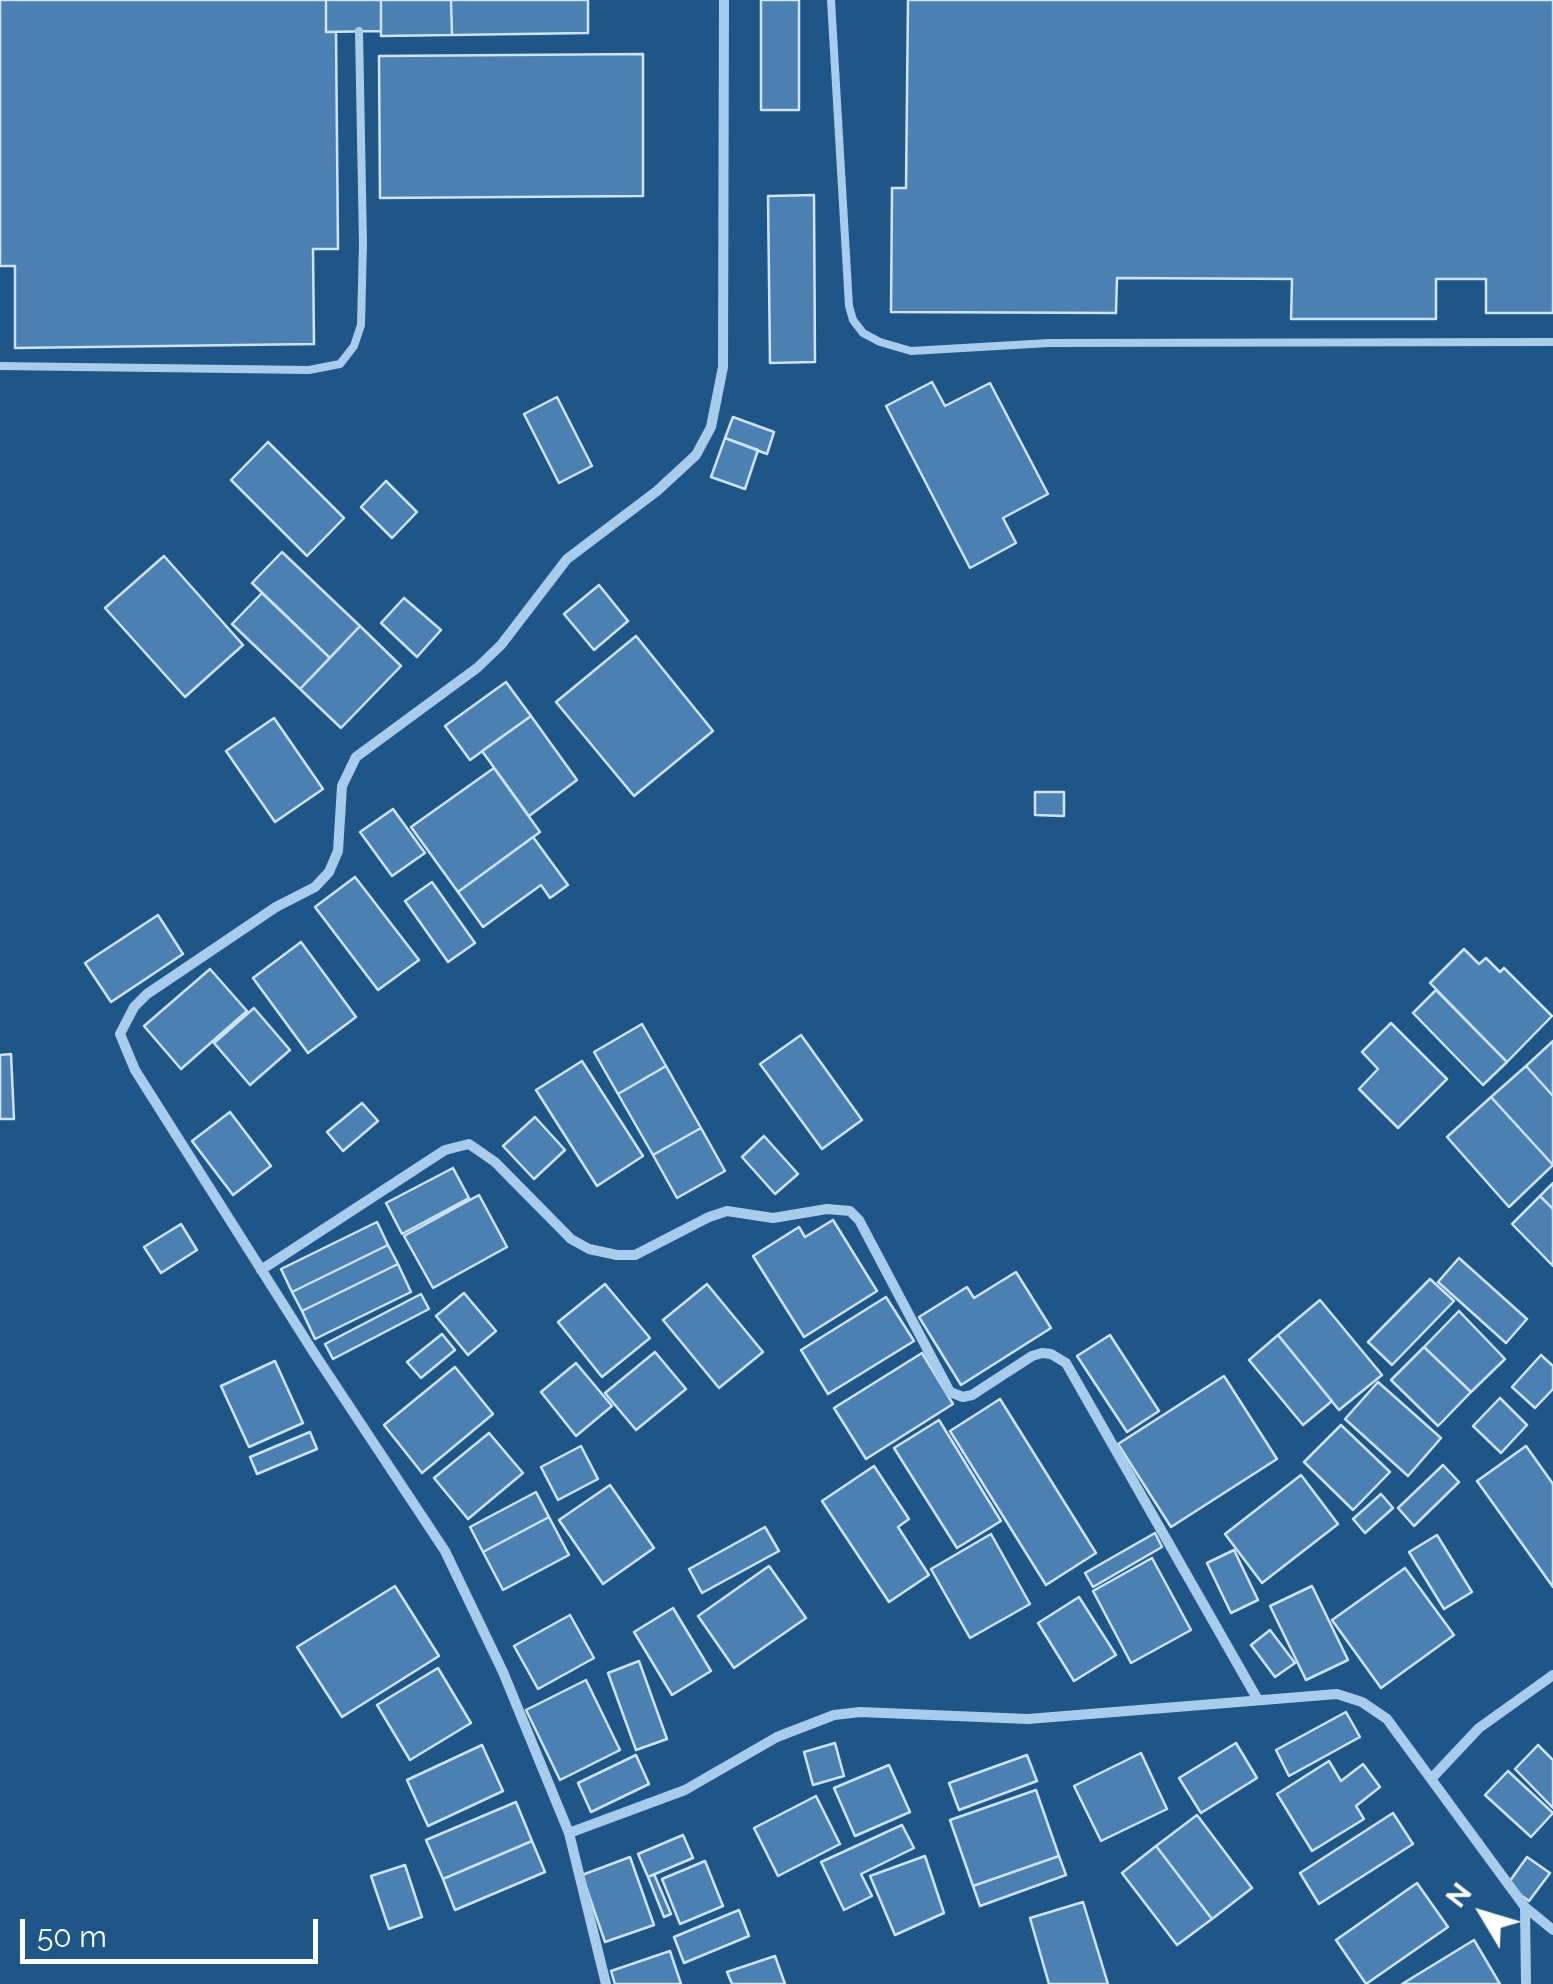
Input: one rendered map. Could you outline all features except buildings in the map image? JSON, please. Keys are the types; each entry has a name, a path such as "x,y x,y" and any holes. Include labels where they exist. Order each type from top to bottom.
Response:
{"street":[{"path":"606,1984 569,1833 503,1672 445,1551 135,1070 120,1034 134,1007 148,994 276,907 315,887 329,872 338,851 342,786 356,757 477,668 568,559 657,491 696,455 711,426 723,367 724,0"},
{"path":"262,1270 445,1150 469,1144 495,1162 570,1239 589,1249 617,1255 635,1254 727,1212 774,1218 827,1209 850,1211 859,1220 950,1392 963,1397 972,1395 1042,1353 1066,1364 1258,1700"},
{"path":"1432,1779 1479,1728 1553,1675"},
{"path":"569,1833 684,1790 777,1737 834,1715 860,1712 1028,1720 1337,1694 1362,1702 1386,1720 1524,1908 1553,1930"},
{"path":"1524,1908 1526,1984"}],"lane":[{"path":"831,0 849,306 863,333 880,342 911,351 1050,343 1553,342"},
{"path":"0,366 309,370 340,364 354,346 360,325 363,243 359,31"}]}
